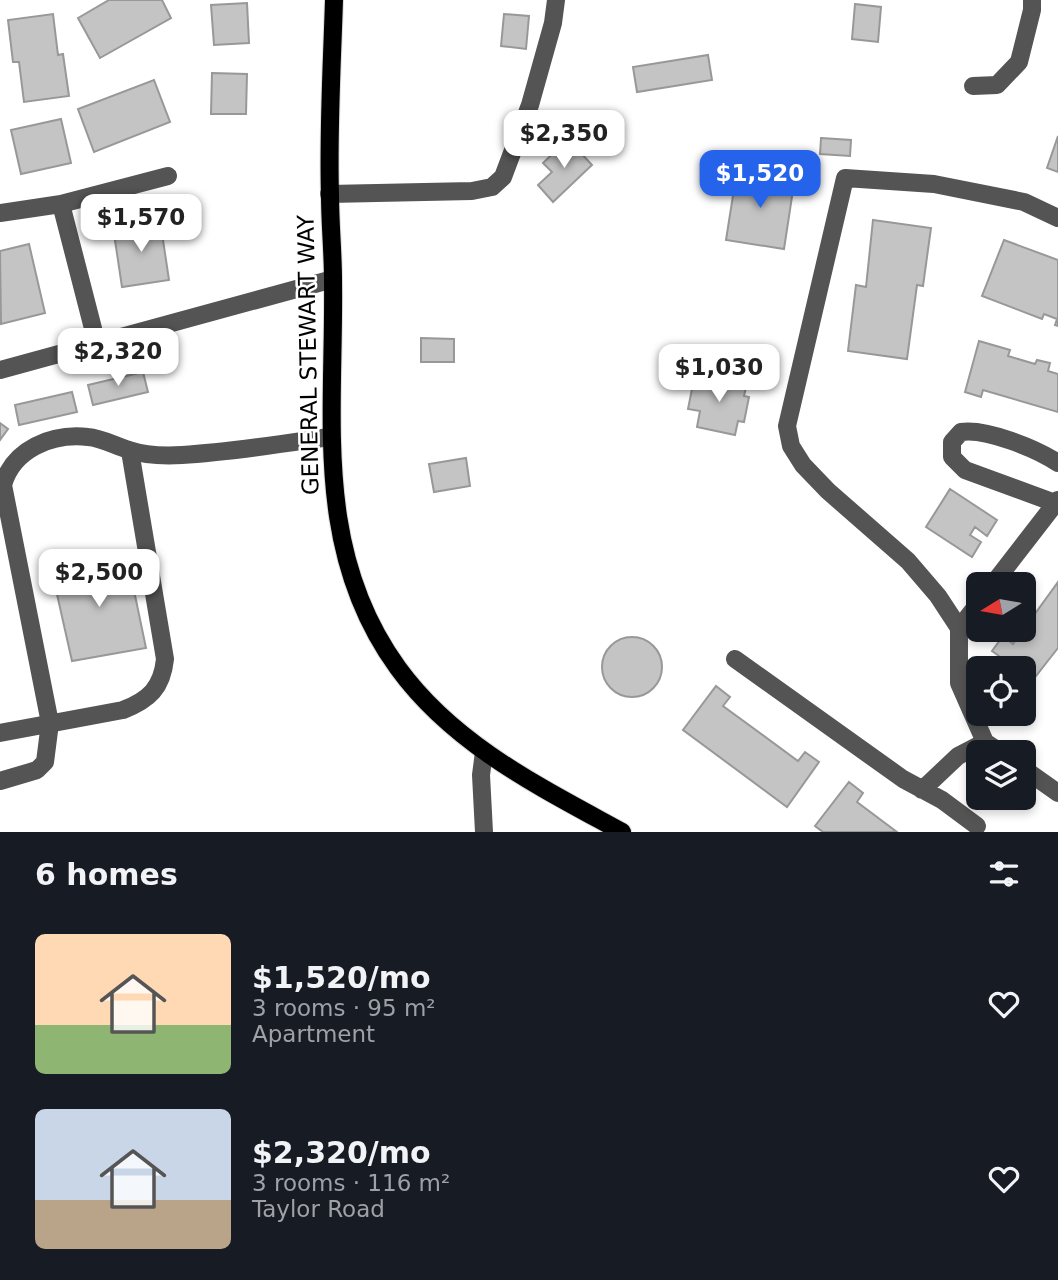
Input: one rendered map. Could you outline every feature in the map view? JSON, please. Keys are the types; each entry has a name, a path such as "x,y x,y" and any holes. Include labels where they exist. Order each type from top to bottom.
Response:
{"main road":[{"name":"GENERAL STEWART WAY","path":"334,0 330,194 333,279 330,437 335,510 347,566 370,620 399,669 453,728 484,752 621,832"}],"street":[{"path":"330,194 472,191 492,187 503,177 530,105 553,23 556,0"},
{"path":"973,86 997,85 1019,62 1032,10 1031,0"},
{"path":"0,213 61,204 168,176"},
{"path":"984,740 959,682 959,628 938,596 908,561 813,477 791,446 788,426 845,178 934,184 1024,202 1058,218"},
{"path":"61,204 97,344"},
{"path":"0,370 333,279"},
{"path":"1002,572 1057,501 965,470 952,457 952,442 961,432 975,430 1046,455 1058,463"},
{"path":"0,781 37,769 45,762 50,723 3,485 11,464 25,451 65,438 88,437 130,451 179,456 330,437"},
{"path":"0,733 122,710 140,704 164,675 165,659 130,451"},
{"path":"959,628 966,619"},
{"path":"735,659 903,779 942,800 977,826"},
{"path":"484,752 481,775 484,832"},
{"path":"922,790 958,756 966,752"},
{"path":"1036,777 1058,793"}],"building":[{"path":"109,0 162,0 171,18 100,58 78,18"},
{"path":"247,3 249,43 214,45 211,5"},
{"path":"855,4 881,7 878,42 852,39"},
{"path":"53,14 58,55 63,54 69,96 24,102 19,62 13,62 8,20"},
{"path":"504,14 529,16 526,49 501,46"},
{"path":"708,55 712,80 637,92 633,67"},
{"path":"212,73 247,74 246,114 211,114"},
{"path":"154,80 170,122 94,152 78,109"},
{"path":"61,119 71,163 21,174 11,130"},
{"path":"1058,136 1058,172 1047,168"},
{"path":"821,138 851,140 850,156 820,154"},
{"path":"568,139 592,165 553,202 538,185 552,172 543,163"},
{"path":"737,170 792,179 793,190 784,249 726,240"},
{"path":"160,220 169,280 122,287 113,227"},
{"path":"873,220 931,228 923,286 917,285 907,359 848,351 856,285 866,287"},
{"path":"1004,240 1058,260 1058,326 1055,325 1057,319 1044,314 1042,319 982,296"},
{"path":"29,244 45,313 1,324 0,251"},
{"path":"421,338 454,339 454,362 421,362"},
{"path":"979,341 1010,350 1008,356 1035,364 1037,360 1050,363 1048,371 1058,374 1058,412 983,390 981,397 965,392"},
{"path":"143,372 148,392 93,405 88,385"},
{"path":"709,375 747,383 744,396 749,397 744,422 738,421 735,435 697,427 700,411 688,409 694,379 707,382"},
{"path":"72,392 77,412 19,425 15,405"},
{"path":"0,423 8,429 0,440"},
{"path":"466,458 470,486 434,492 429,464"},
{"path":"950,489 997,520 987,536 975,527 970,535 981,542 972,557 926,527"},
{"path":"127,557 146,648 72,661 52,572"},
{"path":"1058,582 1058,648 1036,676 1036,656 999,656 992,651 999,642 1036,642 1036,612"},
{"path":"632,637 649,642 657,650 662,667 657,684 649,692 632,697 615,692 607,684 602,667 607,650 615,642"},
{"path":"716,686 730,697 723,706 798,761 805,752 819,762 787,807 683,730"},
{"path":"849,782 863,793 857,802 897,832 823,832 815,826"}]}
